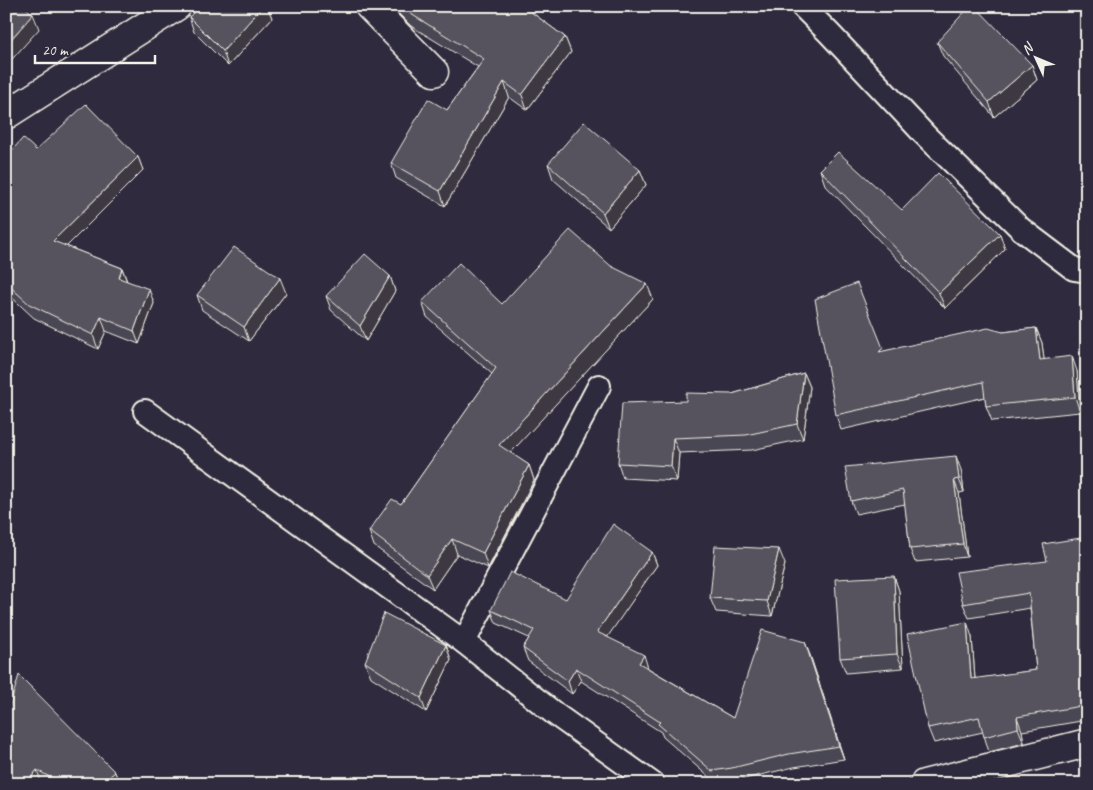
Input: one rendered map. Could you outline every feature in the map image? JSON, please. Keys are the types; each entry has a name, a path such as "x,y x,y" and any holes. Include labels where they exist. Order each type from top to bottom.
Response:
{"street":[{"path":"6,115 177,6"},
{"path":"369,6 434,72"},
{"path":"924,784 1087,743"}],"lane":[{"path":"802,6 925,135 1021,229 1074,269 1087,271"},
{"path":"464,642 599,386"},
{"path":"145,412 464,642 555,714 653,784"}],"building":[{"path":"6,6 24,6 33,14 6,45"},
{"path":"200,6 263,6 223,51 189,17"},
{"path":"400,6 523,6 565,37 522,95 504,82 440,191 391,163 428,99 447,110 484,59"},
{"path":"970,6 975,6 1032,65 989,102 937,42"},
{"path":"86,104 138,157 53,241 122,268 119,278 149,289 134,331 101,317 93,335 29,304 6,283 6,157 23,138 36,150"},
{"path":"584,122 640,170 603,213 548,164"},
{"path":"838,152 902,210 938,173 1000,234 939,293 820,170"},
{"path":"570,230 611,266 647,284 499,445 529,465 483,553 452,539 427,575 369,531 392,499 401,504 496,368 422,302 459,263 502,304"},
{"path":"234,247 280,278 244,327 197,295"},
{"path":"365,254 390,276 360,326 326,296"},
{"path":"857,283 883,348 879,352 988,328 1003,332 1036,328 1040,360 1072,356 1075,397 986,406 983,382 836,415 815,299"},
{"path":"804,373 797,424 746,435 673,438 671,466 618,463 622,403 686,401 686,393 732,394"},
{"path":"956,456 959,479 954,480 963,544 910,549 903,490 851,501 845,467"},
{"path":"613,524 652,552 597,632 644,655 639,663 733,718 762,630 805,642 839,746 789,754 712,771 658,724 660,722 576,668 568,681 523,648 534,630 491,610 510,572 566,599"},
{"path":"1087,537 1087,705 1017,717 1018,728 984,737 979,717 928,728 907,634 967,622 971,679 1036,670 1029,593 963,604 956,572 1047,561 1043,544"},
{"path":"715,546 779,549 767,601 710,598"},
{"path":"894,576 897,654 840,658 835,579"},
{"path":"384,613 446,645 421,698 365,662"},
{"path":"19,675 115,772 101,784 62,784 37,770 26,784 6,784 6,719"}]}
